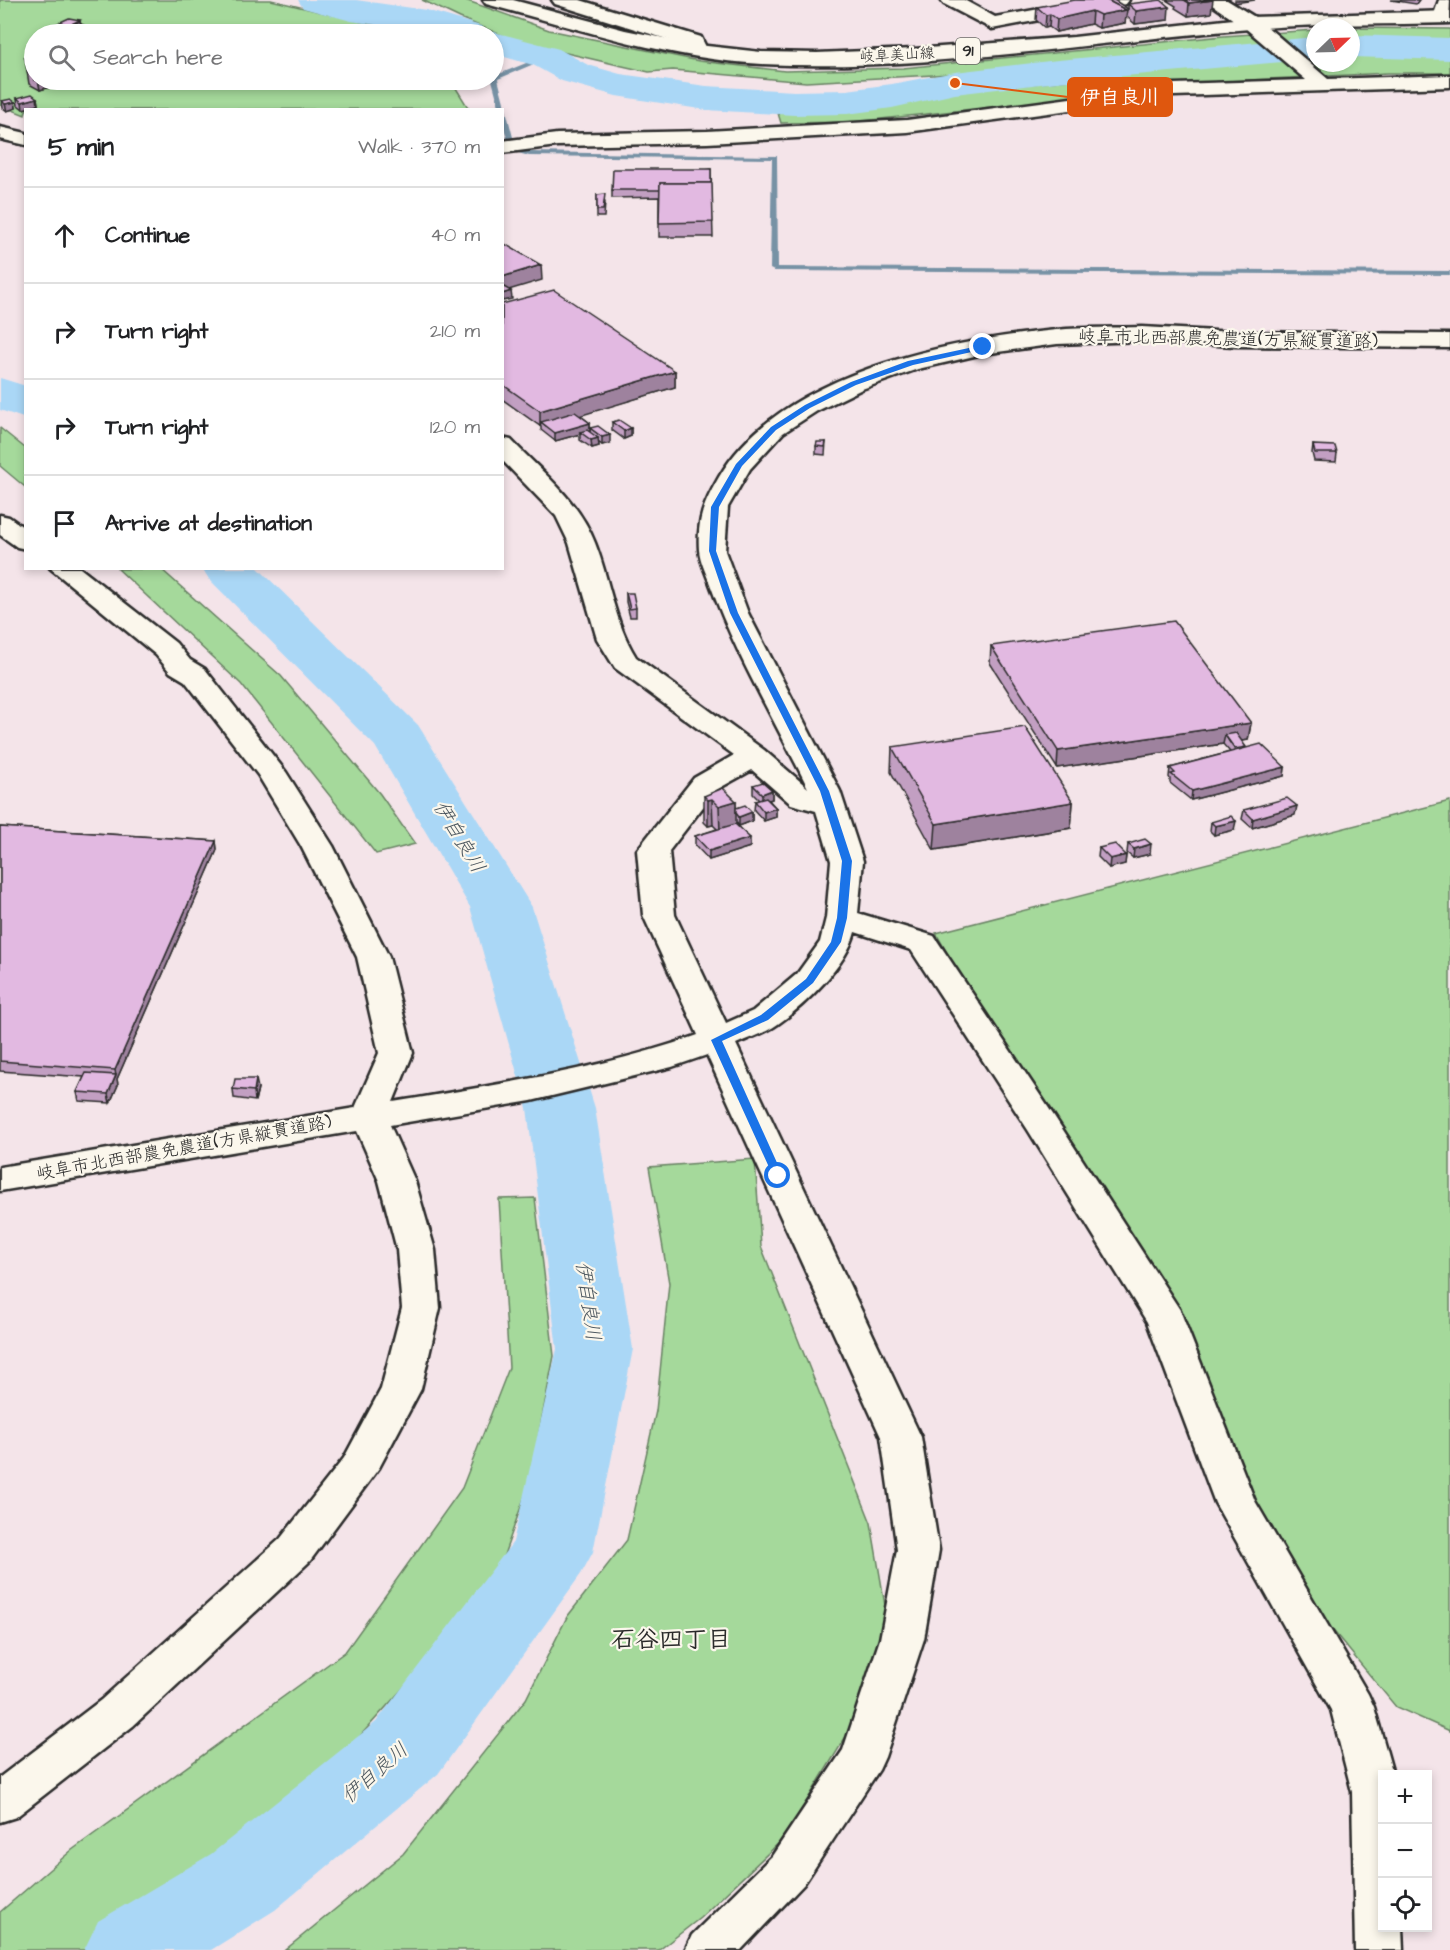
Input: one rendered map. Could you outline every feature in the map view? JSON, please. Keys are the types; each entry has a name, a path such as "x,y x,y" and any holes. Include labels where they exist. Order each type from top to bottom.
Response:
{"street":[{"name":"岐阜美山線","path":"492,0 623,35 698,51 761,58 817,59 914,55 1074,43 1251,23 1447,11"},
{"path":"561,0 694,41 698,51"},
{"path":"950,0 992,23 1120,0"},
{"path":"1214,0 1251,23 1318,82"},
{"path":"504,147 557,140 707,137 907,126 1174,90 1318,82 1450,81"},
{"path":"0,133 24,139"},
{"name":"岐阜市北西部農免農道(方県縦貫道路)","path":"0,1179 531,1090 672,1056 716,1040 765,1017 809,981 836,942 842,918 847,861 825,791 734,613 712,551 715,507 739,465 774,428 808,406 854,384 911,363 983,347 1057,337 1142,334 1235,339 1450,341"},
{"path":"504,448 567,513 582,543 611,639 625,662 754,756 802,798 829,805"},
{"path":"0,523 24,541"},
{"path":"0,1803 117,1713 295,1550 364,1458 401,1389 421,1308 416,1250 397,1181 386,1114 396,1053 373,957 318,846 271,772 195,675 180,666 166,649 66,570"},
{"path":"709,1950 788,1870 863,1756 902,1639 918,1550 901,1437 659,915 653,850 705,784 754,756"},
{"path":"842,918 923,943 1166,1320 1235,1503 1353,1707 1375,1792 1379,1950"}],"green space":[{"path":"0,0 271,0 370,24 24,24 24,90 457,90 468,108 24,108 24,115 0,105"},
{"path":"422,0 465,0 549,30 699,61 785,71 903,68 1223,36 1306,31 1306,42 1172,51 1006,71 806,82 673,70 649,72 519,42 504,36 504,24 475,24"},
{"path":"1360,28 1450,29 1450,39 1360,39"},
{"path":"1360,53 1450,56 1450,73 1388,73 1227,81 853,122 781,123 777,110 856,105 934,94 1306,56 1306,72 1360,72"},
{"path":"0,428 24,447 24,486 0,466"},
{"path":"119,570 162,570 281,676 380,794 415,844 376,854 241,684"},
{"path":"1450,801 1450,1731 1396,1707 1289,1577 1108,1240 936,933"},
{"path":"755,1159 761,1246 871,1523 887,1617 856,1720 784,1838 700,1918 659,1950 285,1950 403,1854 526,1699 567,1617 627,1540 656,1411 669,1283 649,1167"},
{"path":"535,1198 554,1356 529,1484 492,1589 281,1824 113,1950 0,1950 0,1912 72,1850 345,1652 462,1488 509,1368 499,1199"}],"building":[{"path":"1075,0 1107,0 1126,10 1100,15 1092,11 1057,19 1050,14 1046,15 1037,7"},
{"path":"1107,0 1114,0 1128,9 1126,10"},
{"path":"1161,0 1169,7 1136,11 1128,4"},
{"path":"1184,0 1213,0 1189,3"},
{"path":"69,18 80,20 71,24 56,24"},
{"path":"32,94 37,98 22,102 17,98"},
{"path":"11,99 15,102 5,104 2,101"},
{"path":"613,169 711,169 711,183 660,183 660,190 612,190"},
{"path":"660,183 712,183 713,222 659,223"},
{"path":"605,194 603,210 597,210 597,195"},
{"path":"504,244 541,265 504,276"},
{"path":"554,290 675,371 540,411 504,385 504,303"},
{"path":"575,412 590,423 555,433 541,422"},
{"path":"619,420 631,428 624,431 612,422"},
{"path":"598,426 610,435 602,437 590,428"},
{"path":"587,430 598,438 591,440 580,432"},
{"path":"817,442 826,442 825,447 816,446"},
{"path":"1313,445 1335,446 1337,453 1315,453"},
{"path":"626,593 633,593 636,608 630,609"},
{"path":"1174,621 1251,723 1058,751 991,646"},
{"path":"1025,727 1073,802 936,824 892,747"},
{"path":"1236,733 1246,747 1235,749 1225,735"},
{"path":"1261,744 1285,767 1192,791 1171,774 1175,773 1170,768"},
{"path":"763,782 772,790 762,794 753,785"},
{"path":"723,788 736,801 719,806 712,799 708,800 704,796"},
{"path":"766,798 776,808 764,812 755,801"},
{"path":"1287,798 1297,806 1253,819 1244,810"},
{"path":"745,805 752,812 739,817 736,808"},
{"path":"1231,816 1236,821 1215,826 1211,822"},
{"path":"735,824 750,838 709,851 695,836"},
{"path":"0,827 216,841 115,1070 0,1061"},
{"path":"1145,839 1151,844 1134,849 1128,844"},
{"path":"1115,844 1126,855 1110,859 1099,848"},
{"path":"86,1073 116,1075 108,1094 77,1092"},
{"path":"235,1079 256,1079 254,1091 233,1089"}],"waterway":[{"name":"伊自良川","path":"316,0 351,10 436,24"},
{"name":"伊自良川","path":"504,46 546,57 575,73 616,85 706,98 794,103 847,102 892,96 955,83 1058,71 1306,49"},
{"name":"伊自良川","path":"1360,46 1450,49"},
{"path":"504,74 546,57"},
{"path":"498,90 502,108"},
{"path":"504,114 513,150 529,154 775,157 774,269 1450,273"},
{"name":"伊自良川","path":"0,392 24,404"},
{"name":"伊自良川","path":"131,1950 243,1882 407,1748 552,1552 595,1349 561,1108 501,907 398,737 230,570"}],"place":[{"name":"伊自良川","path":"955,83"}],"district":[{"name":"石谷四丁目","path":"671,1640"}],"route":[{"path":"778,1176 716,1040 765,1017 809,981 836,942 842,918 847,861 825,791 734,613 712,551 715,507 739,465 774,428 808,406 854,384 911,363 983,347"}]}
